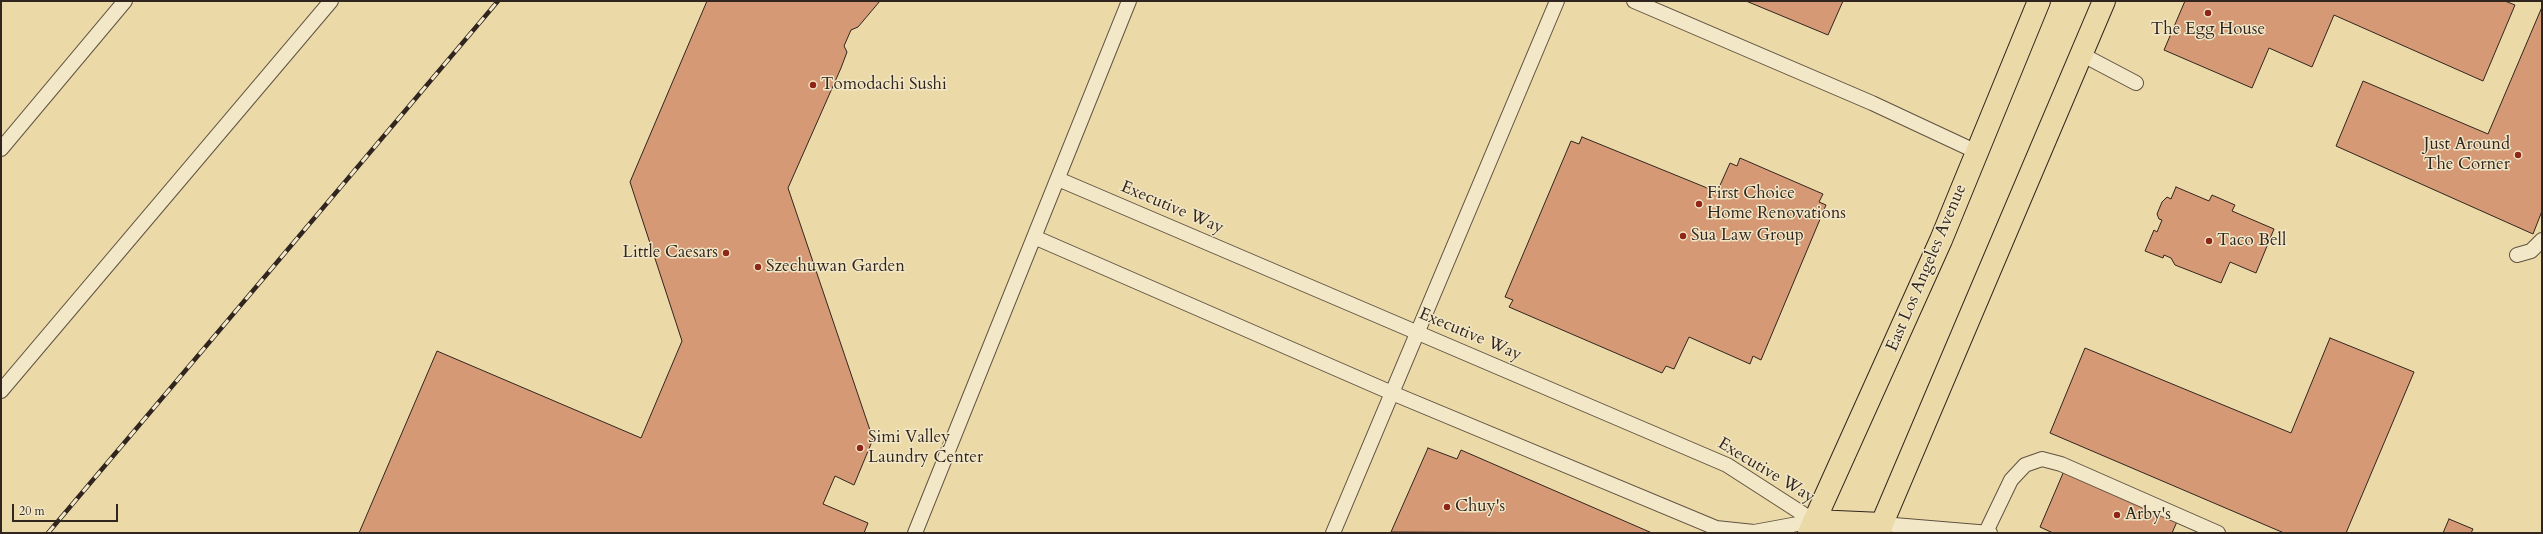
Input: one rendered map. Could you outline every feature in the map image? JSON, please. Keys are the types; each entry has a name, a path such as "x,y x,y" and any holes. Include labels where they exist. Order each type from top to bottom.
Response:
{"main road":[{"name":"East Los Angeles Avenue","path":"1812,527 1941,240 2039,1"},
{"path":"1812,527 1880,528 2104,1"}],"lane":[{"path":"1,150 125,1"},
{"path":"1,391 331,1"},
{"path":"914,533 1129,1"},
{"path":"1333,533 1557,1"},
{"path":"1634,1 1872,103 1977,152"},
{"path":"2081,54 2136,83"},
{"name":"Executive Way","path":"1058,179 1727,465 1812,527"},
{"name":"Executive Way","path":"1034,237 1392,393 1716,528 1754,532 1812,527"},
{"path":"2517,255 2532,251 2542,240"},
{"path":"1880,528 1988,532 2011,480 2025,465 2042,459 2061,464 2218,533"}],"building":[{"path":"707,1 880,1 858,27 851,30 844,46 847,52 841,68 788,188 873,439 854,485 835,476 823,504 868,523 864,533 359,533 437,351 641,438 682,341 630,182"},
{"path":"1746,1 1843,1 1828,35"},
{"path":"2185,1 2505,1 2515,5 2483,81 2334,15 2312,67 2269,48 2252,88 2164,50"},
{"path":"2542,7 2542,211 2533,234 2336,146 2363,81 2488,134"},
{"path":"1582,137 1717,192 1730,163 1737,166 1740,158 1823,194 1819,202 1826,205 1761,360 1753,356 1750,364 1689,337 1674,369 1666,366 1662,373 1509,307 1513,300 1505,297 1571,141 1579,144"},
{"name":"Taco Bell","path":"2176,187 2209,201 2212,195 2235,205 2232,211 2274,229 2256,273 2230,262 2221,283 2175,265 2171,258 2164,255 2163,258 2145,251 2154,230 2157,232 2162,220 2159,219 2157,214 2162,202 2167,197 2171,199"},
{"path":"2330,338 2414,372 2346,533 2284,533 2050,433 2085,348 2291,433"},
{"path":"1428,448 1457,459 1461,450 1652,533 1391,532"},
{"path":"2064,471 2179,517 2172,533 2053,533 2040,527"},
{"path":"2449,519 2473,529 2471,533 2443,533"}],"railway":[{"path":"48,533 498,1"}],"place":[{"name":"The Egg House","path":"2208,13"},
{"name":"Tomodachi Sushi","path":"813,85"},
{"name":"Just Around The Corner","path":"2518,155"},
{"name":"First Choice Home Renovations","path":"1699,204"},
{"name":"Sua Law Group","path":"1683,236"},
{"name":"Taco Bell","path":"2209,241"},
{"name":"Little Caesars","path":"726,253"},
{"name":"Szechuwan Garden","path":"758,267"},
{"name":"Simi Valley Laundry Center","path":"860,448"},
{"name":"Chuy's","path":"1447,507"},
{"name":"Arby's","path":"2117,515"}]}
